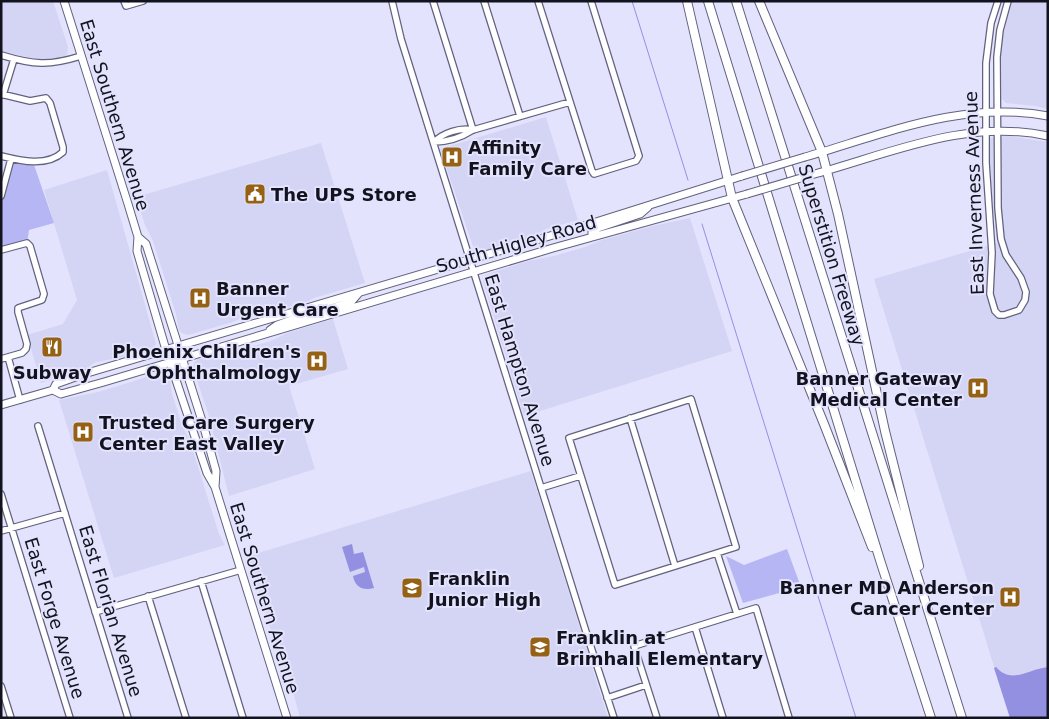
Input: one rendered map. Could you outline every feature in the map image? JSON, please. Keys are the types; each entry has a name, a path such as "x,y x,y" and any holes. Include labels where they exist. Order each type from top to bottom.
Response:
{"highway":[{"path":"687,1 732,198 873,550 880,560"},
{"path":"708,1 880,560 931,718"},
{"name":"Superstition Freeway","path":"736,1 962,718"},
{"path":"759,1 822,152 838,214 885,431 940,648"}],"main road":[{"name":"East Southern Avenue","path":"64,1 138,237 137,251 166,350 206,473 215,487 287,718"},
{"name":"South Higley Road","path":"53,390 56,384 166,350 358,294 925,121 956,114 986,111 1025,112 1048,116"},
{"name":"South Higley Road","path":"1,406 53,390 61,394 592,237 938,138 991,130 1029,132 1048,136"},
{"path":"592,237 592,232 598,228 640,214 652,204"},
{"name":"East Southern Avenue","path":"138,237 146,244 183,358 216,471 215,487"},
{"path":"318,318 322,311 351,302 358,294"},
{"path":"266,334 277,325 308,314 311,310 310,308"}],"street":[{"path":"125,4 143,1"},
{"name":"East Hampton Avenue","path":"392,1 401,39 473,272 614,718"},
{"path":"433,1 473,130"},
{"path":"484,1 520,116"},
{"path":"538,1 594,174 636,162 638,158 591,1"},
{"name":"East Inverness Avenue","path":"998,1 988,38 986,111 991,130 1001,239 1006,254 1021,278 1026,292 1025,300 1019,310 1004,315 995,311 990,294 992,252 988,200 991,130 998,111 998,39 1008,1"},
{"path":"1,55 42,64 81,56"},
{"path":"1,156 33,162 59,156 63,152 50,103 46,98 30,101 2,95 14,59"},
{"path":"434,142 451,136 465,128 473,130 570,102"},
{"path":"1,196 11,158"},
{"path":"1,250 28,244 44,294 42,300 18,308 27,344 26,349 22,353 4,358 20,400"},
{"path":"692,399 736,546 615,585 569,438 630,418 692,399"},
{"path":"630,418 676,566"},
{"name":"East Florian Avenue","path":"38,426 128,718"},
{"path":"541,488 580,476"},
{"name":"East Forge Avenue","path":"1,494 70,718"},
{"path":"1,531 65,513"},
{"path":"717,552 737,614"},
{"path":"95,612 241,570"},
{"path":"201,581 244,718"},
{"path":"148,596 186,718"},
{"path":"657,718 634,646 756,608 789,718"},
{"path":"695,627 723,718"},
{"path":"607,698 646,685"},
{"path":"1,686 12,718"}],"shaded area":[{"path":"1,1 53,1 68,47 67,54 50,59 35,59 1,51"},
{"path":"1012,1 1048,1 1048,109 1006,103 1002,99 1001,48 1003,30"},
{"path":"546,117 578,220 546,229 532,237 482,252 475,252 440,149"},
{"name":"Banner Gateway Medical Center","path":"1007,136 1048,142 1048,718 1010,718 874,279 997,243 990,180 989,138"},
{"path":"321,143 365,283 314,298 300,305 277,308 246,316 233,322 188,335 182,333 179,330 176,314 153,241 145,225 136,197"},
{"path":"11,159 33,162 54,223 29,230 27,243 1,250 1,196"},
{"path":"107,170 156,344 153,348 123,357 96,362 87,368 41,383 27,335 63,324 77,300 44,190"},
{"path":"690,218 732,351 524,416 483,281 485,275 528,261 585,247 602,240"},
{"path":"333,319 348,369 289,386 315,469 229,496 208,413 194,371 194,363 198,359 236,347 253,346 271,341 287,333"},
{"path":"160,373 168,374 170,378 172,394 182,425 190,441 219,534 225,545 114,578 59,400 98,392"},
{"name":"Franklin Junior High","path":"531,471 608,718 300,718 287,669 278,655 248,556"},
{"path":"352,544 354,554 363,552 374,588 366,589 360,587 354,580 353,576 365,572 364,567 350,572 342,547"},
{"path":"787,549 801,587 743,603 726,556 744,565"},
{"path":"996,667 1008,675 1014,675 1048,667 1048,718 1010,718 994,668"}],"waterway":[{"path":"632,1 688,180"},
{"path":"702,224 856,718"}],"place":[{"name":"Affinity Family Care","path":"452,157"},
{"name":"The UPS Store","path":"255,194"},
{"name":"Banner Urgent Care","path":"200,298"},
{"name":"Subway","path":"52,347"},
{"name":"Phoenix Children's Ophthalmology","path":"317,361"},
{"name":"Banner Gateway Medical Center","path":"978,388"},
{"name":"Trusted Care Surgery Center East Valley","path":"83,432"},
{"name":"Franklin Junior High","path":"412,588"},
{"name":"Banner MD Anderson Cancer Center","path":"1010,597"},
{"name":"Franklin at Brimhall Elementary","path":"540,647"}]}
